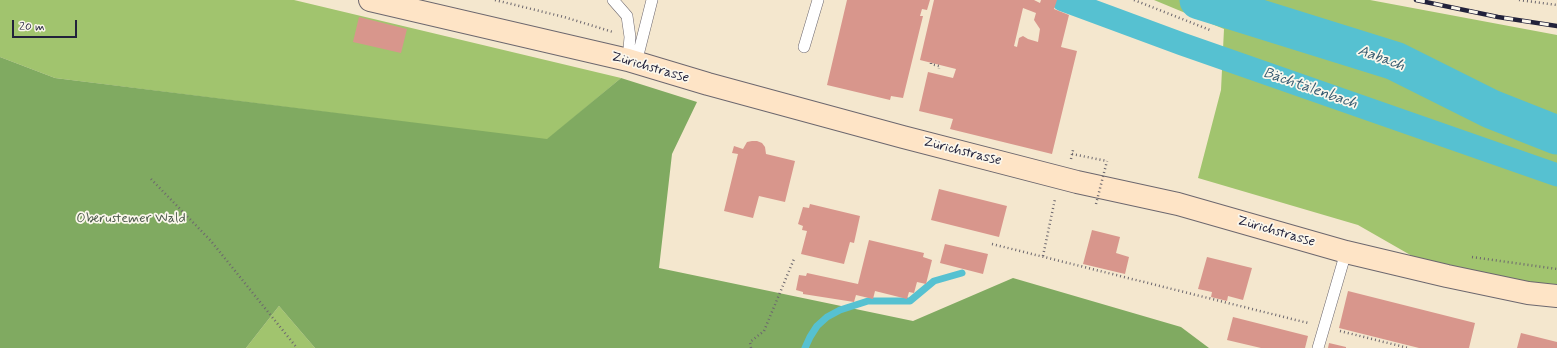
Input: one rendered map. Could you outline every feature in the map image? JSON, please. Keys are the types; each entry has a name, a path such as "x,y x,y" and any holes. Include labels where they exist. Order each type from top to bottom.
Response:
{"main road":[{"name":"Zürichstrasse","path":"370,0 632,62 895,135 1070,180 1178,204 1346,252 1528,293 1557,296"}],"lane":[{"path":"613,0 627,16 632,62"},
{"path":"632,62 652,0"},
{"path":"804,47 818,0"},
{"path":"1318,348 1346,252"}],"path":[{"path":"1134,0 1210,30"},
{"path":"1519,0 1557,5"},
{"path":"931,63 939,66 939,69"},
{"path":"1072,154 1106,161 1096,204"},
{"path":"151,179 211,241 297,348"},
{"path":"1043,256 1056,199 1048,197"},
{"path":"992,244 1408,348"},
{"path":"751,348 750,342 764,331 794,259"}],"green space":[{"path":"0,0 294,0 621,78 547,140 55,78 0,57"},
{"path":"1154,0 1370,0 1557,35 1557,296 1447,276 1358,225 1198,178 1221,90 1224,29"},
{"name":"Oberustemer Wald","path":"0,57 55,78 547,139 621,78 697,102 672,154 659,268 913,321 1013,278 1181,327 1209,348 315,348 279,306 246,348 0,348"},
{"path":"279,306 315,348 246,348"}],"building":[{"path":"847,0 930,0 927,10 922,9 920,16 923,16 903,98 891,96 890,100 827,85"},
{"path":"934,0 1034,0 1040,3 1041,0 1057,0 1054,9 1069,15 1061,47 1077,51 1052,154 950,129 953,119 919,111 928,72 953,78 956,69 920,60","holes":["1023,8 1036,13 1034,20 1040,29 1038,42 1023,36 1019,38 1017,47 1014,46"]},
{"path":"359,17 407,29 401,53 353,42"},
{"path":"752,141 762,143 765,147 766,154 795,161 785,202 759,196 753,218 724,211 738,154 732,153 734,146 743,149 747,142"},
{"path":"939,189 1007,206 999,237 931,220"},
{"path":"810,204 860,216 854,243 850,242 844,264 801,254 807,231 802,230 803,226 798,224 803,207 809,208"},
{"path":"1092,230 1120,237 1116,253 1129,257 1125,274 1083,264"},
{"path":"869,240 924,253 923,257 932,260 926,284 917,282 914,293 909,292 907,299 875,291 873,299 856,295 854,302 803,294 803,292 796,290 799,275 806,276 807,273 858,284"},
{"path":"945,244 988,254 983,274 940,263"},
{"path":"1207,257 1252,268 1243,300 1228,296 1227,301 1211,297 1212,292 1198,289"},
{"path":"1348,291 1475,323 1469,348 1419,348 1339,328"},
{"path":"1233,317 1308,336 1305,348 1261,348 1227,340"},
{"path":"1521,333 1557,342 1557,348 1517,348"},
{"path":"1329,343 1346,347 1346,348 1328,348"}],"waterway":[{"name":"Bächtälenbach","path":"1063,0 1182,44 1557,175"},
{"name":"Aabach","path":"1199,0 1395,61 1491,109 1557,135"},
{"path":"805,348 817,326 827,317 840,310 868,301 910,301 934,281 962,273"}],"railway":[{"path":"1416,0 1498,17 1557,26"}]}
